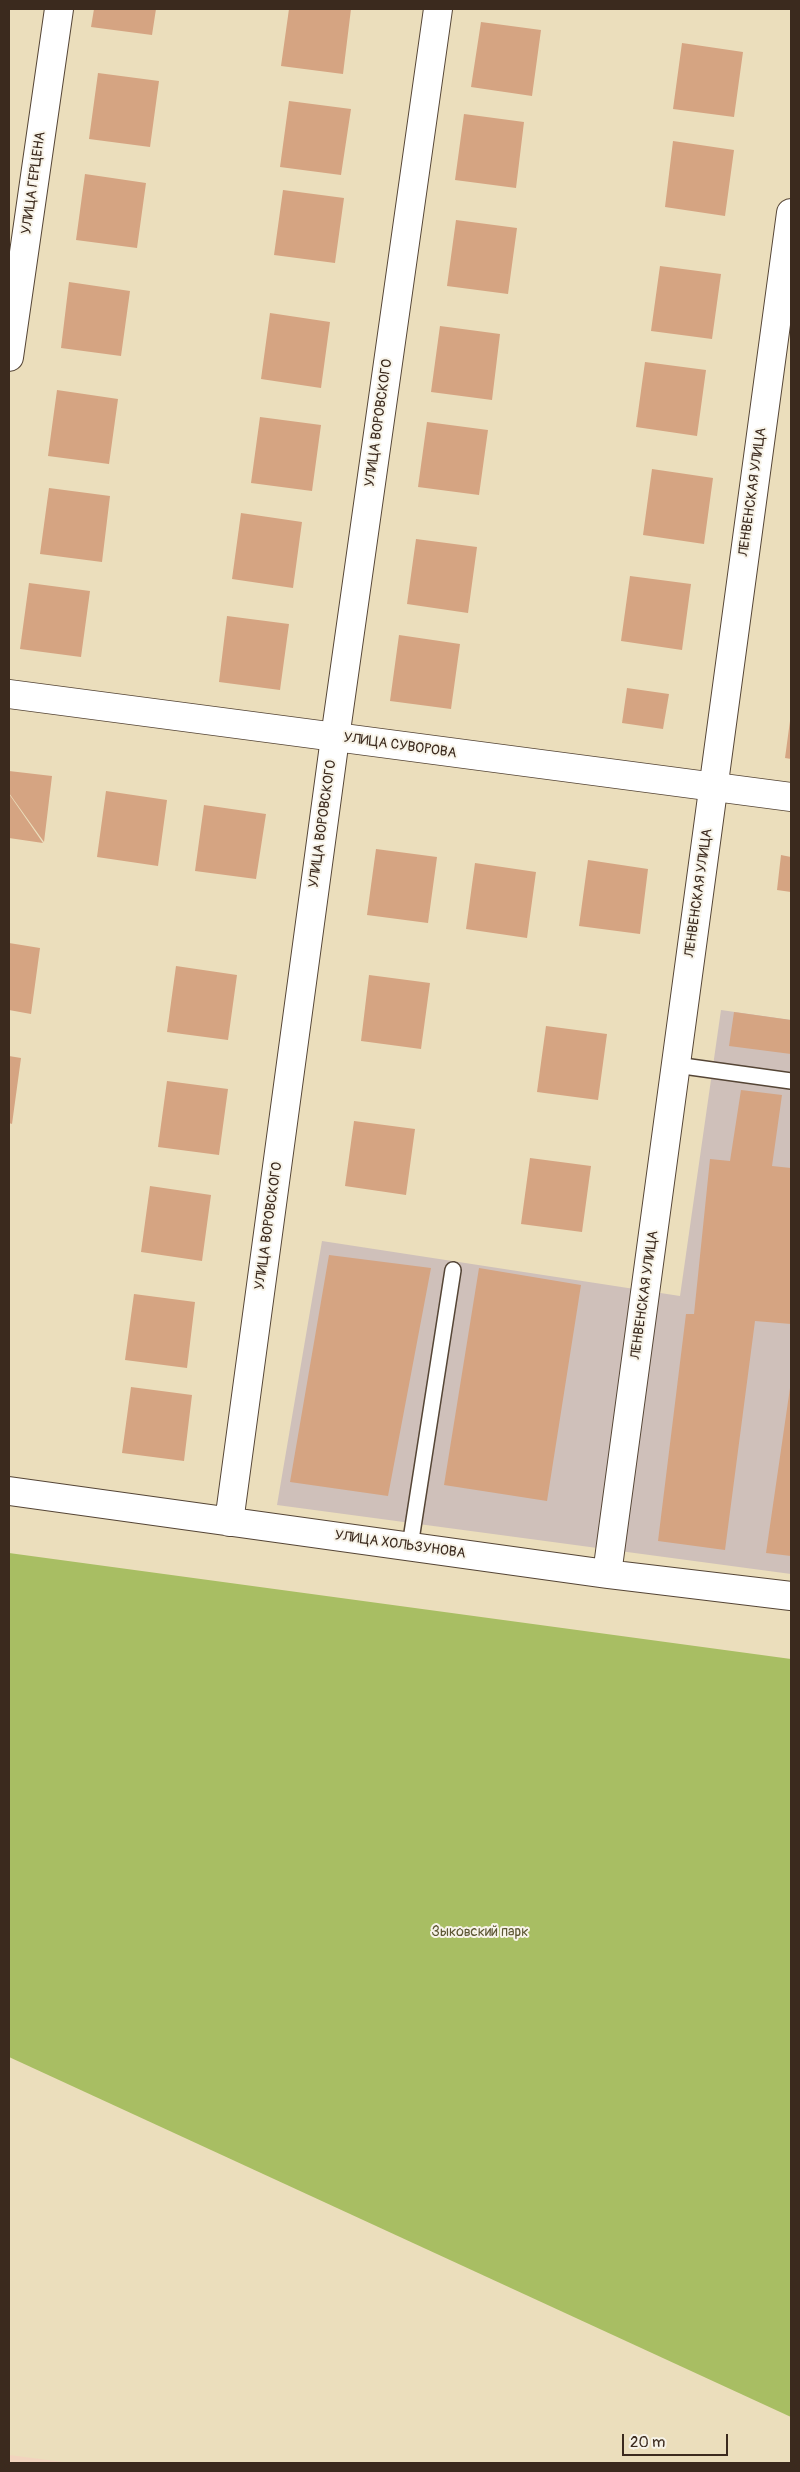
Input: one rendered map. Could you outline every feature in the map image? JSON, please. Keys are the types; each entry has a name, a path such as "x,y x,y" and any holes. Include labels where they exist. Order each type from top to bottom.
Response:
{"street":[{"name":"УЛИЦА ГЕРЦЕНА","path":"9,357 59,9"},
{"name":"УЛИЦА ВОРОВСКОГО","path":"229,1522 335,738 438,9"},
{"name":"ЛЕНВЕНСКАЯ УЛИЦА","path":"607,1574 791,213"},
{"name":"УЛИЦА СУВОРОВА","path":"9,694 791,797"},
{"name":"УЛИЦА ХОЛЬЗУНОВА","path":"9,1491 607,1574 791,1596"}],"lane":[{"path":"676,1065 791,1081"},
{"path":"410,1546 453,1270"}],"shaded area":[{"path":"721,1010 791,1020 791,1574 277,1505 322,1241 680,1296"},
{"path":"9,2455 71,2463 9,2463"}],"green space":[{"name":"Зыковский парк","path":"9,1553 791,1659 791,2417 9,2057"}],"building":[{"path":"94,9 156,9 152,35 91,27"},
{"path":"289,9 351,9 343,74 281,66"},
{"path":"481,22 541,30 532,96 471,87"},
{"path":"682,43 743,52 734,117 673,109"},
{"path":"98,73 159,81 150,147 89,139"},
{"path":"289,101 351,109 341,175 280,167"},
{"path":"464,114 524,122 516,188 455,180"},
{"path":"673,141 734,150 725,216 665,207"},
{"path":"85,174 146,183 137,248 76,240"},
{"path":"283,190 344,198 335,263 274,255"},
{"path":"456,220 517,228 508,294 447,286"},
{"path":"660,266 721,274 712,339 651,331"},
{"path":"69,282 130,291 121,356 61,348"},
{"path":"270,313 330,322 321,388 261,379"},
{"path":"440,326 500,334 492,400 431,392"},
{"path":"645,362 706,370 697,436 636,427"},
{"path":"57,390 118,399 109,464 48,456"},
{"path":"260,417 321,425 312,491 251,483"},
{"path":"427,422 488,430 479,495 418,487"},
{"path":"652,469 713,478 704,544 643,535"},
{"path":"49,488 110,496 102,562 40,554"},
{"path":"241,513 302,522 293,588 232,579"},
{"path":"416,539 477,547 468,613 407,604"},
{"path":"630,576 691,584 682,650 621,641"},
{"path":"29,583 90,591 81,657 20,649"},
{"path":"227,616 289,624 280,690 219,682"},
{"path":"399,635 460,644 451,709 390,701"},
{"path":"627,688 669,694 663,729 622,723"},
{"path":"791,721 791,759 785,758"},
{"path":"9,771 52,776 44,842 9,793"},
{"path":"106,791 167,800 158,866 97,857"},
{"path":"9,794 43,843 9,838"},
{"path":"204,805 266,814 256,879 195,871"},
{"path":"376,849 437,857 428,923 367,915"},
{"path":"781,855 791,857 791,892 777,890"},
{"path":"588,860 648,869 640,934 579,926"},
{"path":"475,863 536,872 527,938 466,929"},
{"path":"9,943 40,948 31,1014 9,1010"},
{"path":"176,966 237,975 228,1040 167,1032"},
{"path":"369,975 430,983 421,1049 361,1041"},
{"path":"734,1012 791,1020 791,1054 729,1046"},
{"path":"546,1026 607,1034 598,1100 537,1092"},
{"path":"9,1056 21,1058 12,1124 9,1123"},
{"path":"167,1081 228,1089 219,1155 158,1147"},
{"path":"741,1090 782,1095 772,1166 791,1168 791,1324 755,1321 725,1550 658,1541 686,1314 694,1314 710,1159 730,1161"},
{"path":"354,1121 415,1129 406,1195 345,1186"},
{"path":"530,1158 591,1166 582,1232 521,1224"},
{"path":"150,1186 211,1195 202,1261 141,1252"},
{"path":"329,1255 431,1268 388,1496 290,1482"},
{"path":"479,1268 581,1285 547,1501 444,1485"},
{"path":"134,1294 195,1302 187,1368 125,1360"},
{"path":"131,1387 192,1395 184,1461 122,1453"},
{"path":"791,1388 791,1556 766,1553"}]}
